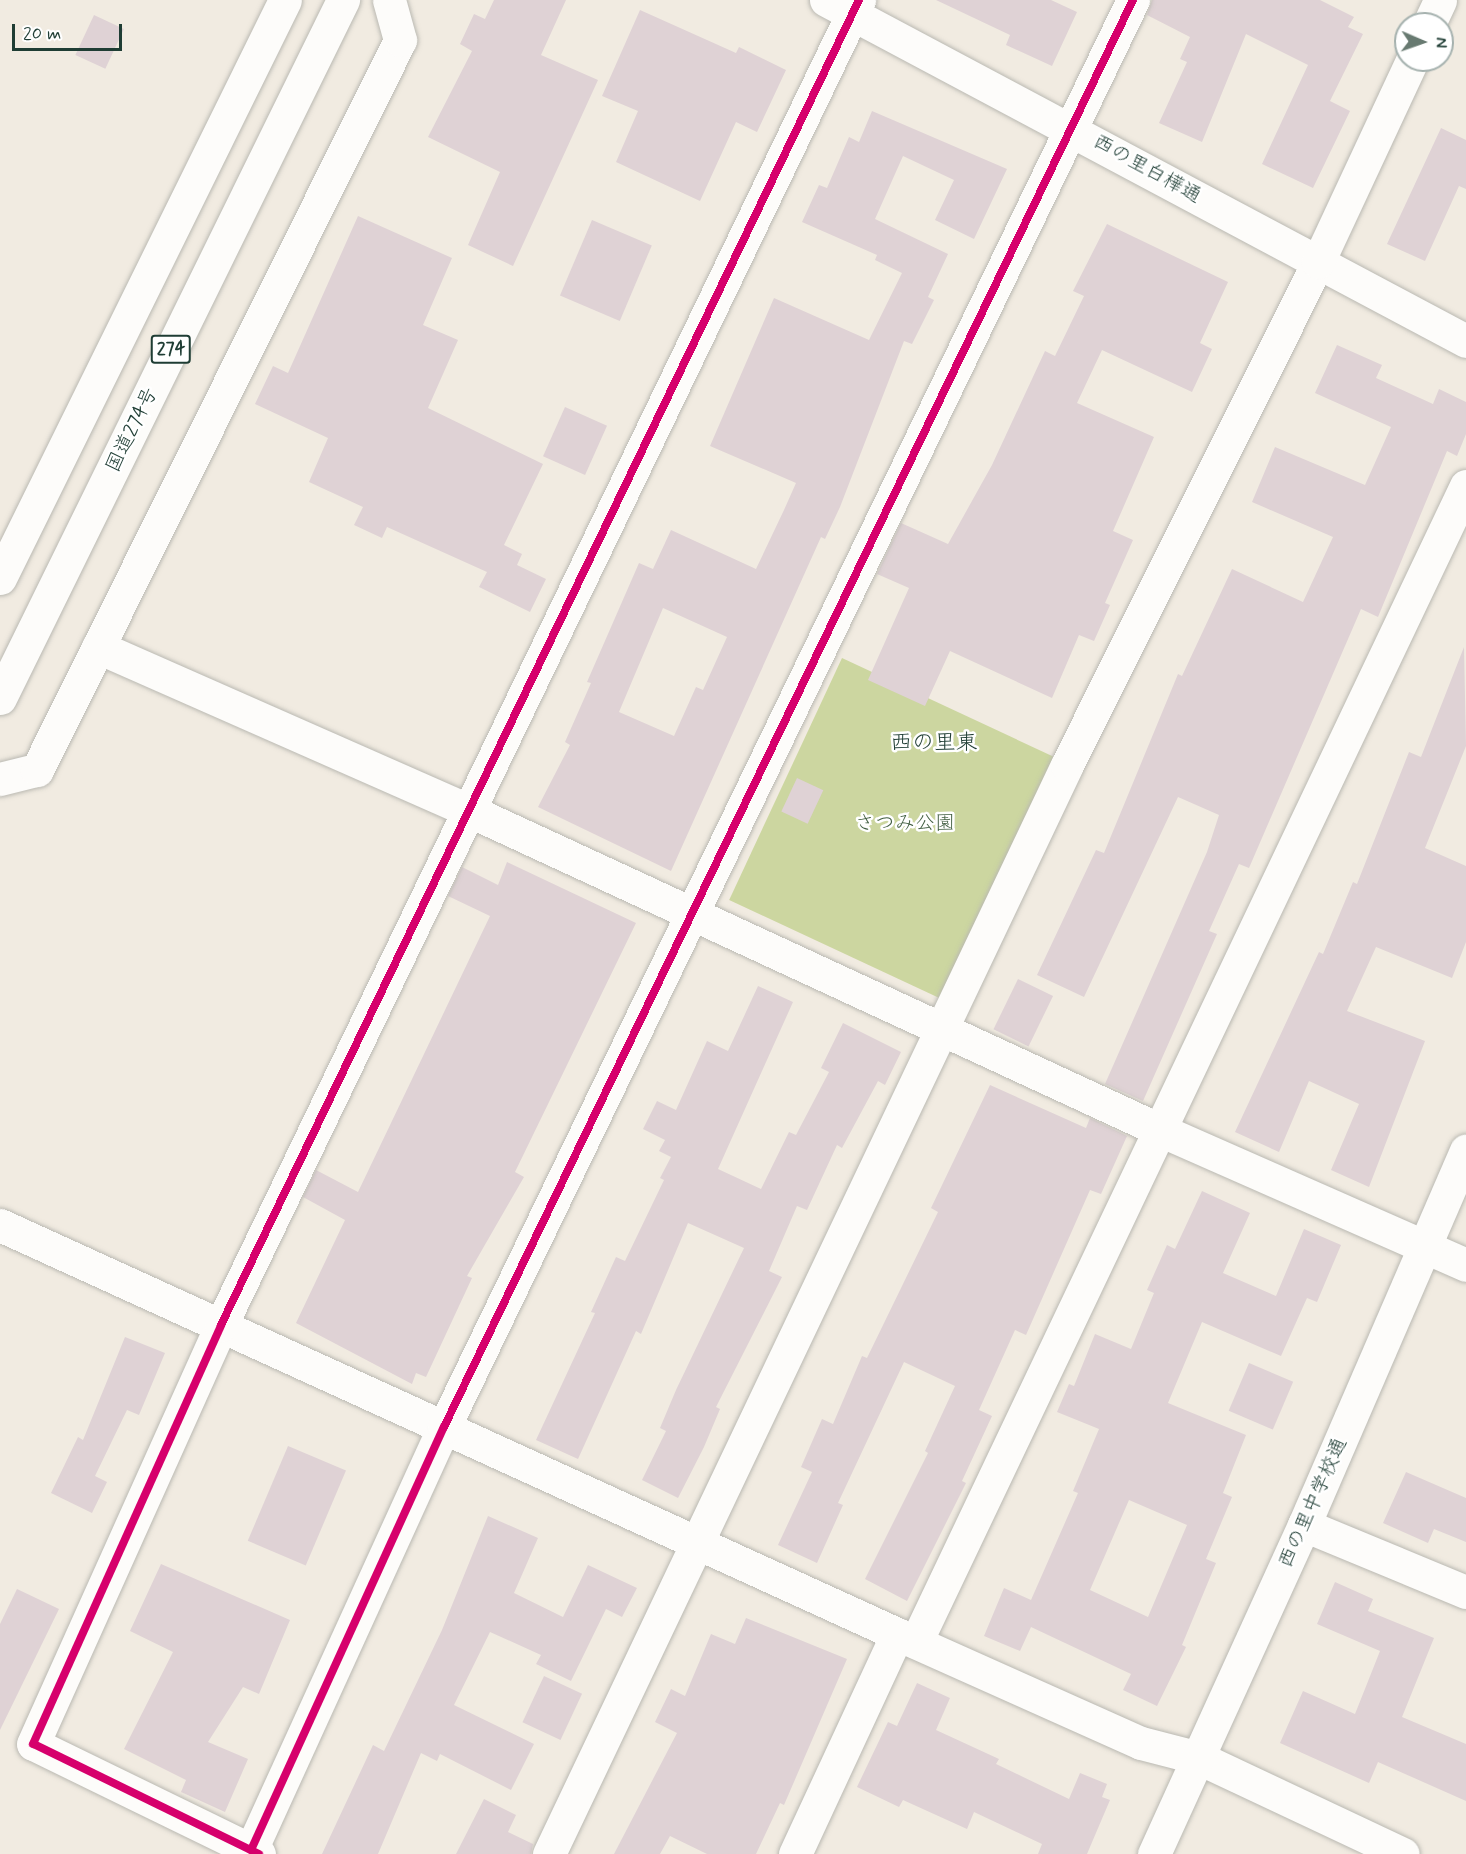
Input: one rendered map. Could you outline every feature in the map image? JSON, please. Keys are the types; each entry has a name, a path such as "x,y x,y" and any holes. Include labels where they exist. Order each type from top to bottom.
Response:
{"main road":[{"name":"274","path":"0,578 285,0"},
{"name":"国道274号","path":"0,698 343,0"},
{"path":"0,778 37,770 400,40 389,0"},
{"path":"845,5 468,810 221,1325 33,1744 255,1852 444,1426 1133,0"},
{"name":"西の里白樺通","path":"845,5 1466,341"},
{"path":"549,1854 696,1540 1072,754 1318,262 1406,72"},
{"path":"795,1854 907,1638 1160,1130 1466,486"},
{"path":"98,646 468,810 1160,1130 1466,1265"},
{"name":"西の里中学校通","path":"1154,1854 1304,1525 1466,1150"},
{"path":"0,1224 907,1638 1141,1743 1199,1758 1403,1854"},
{"path":"1304,1525 1466,1592"}],"green space":[{"name":"さつみ公園","path":"842,658 1068,763 955,1005 729,900"}],"building":[{"path":"494,0 566,0 541,55 598,80 513,266 468,245 500,172 428,137 472,51 460,44 474,14 485,19"},
{"path":"936,0 1051,0 1077,12 1052,66 1006,45 1010,35"},
{"path":"1152,0 1320,0 1354,17 1348,27 1363,34 1330,101 1350,111 1313,188 1262,164 1308,65 1246,34 1202,142 1159,123 1187,62 1180,59 1190,37 1147,15"},
{"path":"640,10 736,53 739,47 786,70 757,132 736,122 700,201 616,162 638,111 602,96"},
{"path":"94,15 124,29 105,69 75,55"},
{"path":"872,111 1007,169 974,239 935,220 954,180 903,156 875,219 948,254 928,297 934,300 912,344 904,341 840,507 825,539 821,537 671,871 538,807 570,745 565,742 591,683 587,682 639,563 653,569 671,530 756,569 784,510 796,483 710,446 774,298 869,340 902,273 875,260 877,255 802,222 819,185 827,188 849,137 859,142","holes":["663,608 727,637 703,690 696,687 674,736 619,712"]},
{"path":"1441,128 1466,140 1466,189 1459,186 1425,261 1387,244"},
{"path":"358,216 452,258 423,325 458,340 428,408 543,464 504,545 522,554 517,565 546,579 530,612 479,587 487,572 387,527 382,538 354,525 363,507 309,482 328,438 255,404 273,366 288,373"},
{"path":"592,220 652,245 620,321 560,295"},
{"path":"1107,224 1228,282 1200,343 1212,349 1192,392 1102,350 1077,403 1154,437 1113,531 1133,540 1105,603 1110,605 1094,641 1079,635 1052,698 950,651 925,706 868,680 909,588 877,574 901,523 948,544 992,465 1045,351 1055,356 1084,296 1073,291"},
{"path":"1337,345 1382,365 1376,378 1433,404 1439,389 1466,402 1466,434 1457,456 1447,451 1378,617 1361,609 1249,868 1239,864 1209,931 1217,934 1143,1101 1105,1084 1207,852 1219,815 1178,797 1084,997 1037,975 1096,850 1104,853 1178,674 1182,676 1232,569 1303,602 1333,537 1252,502 1275,447 1365,485 1391,427 1315,393"},
{"path":"565,407 607,426 585,475 543,456"},
{"path":"1464,647 1466,746 1425,848 1466,866 1466,942 1452,978 1376,947 1347,1011 1425,1041 1369,1187 1331,1170 1359,1104 1309,1081 1279,1152 1235,1132 1319,952 1323,954 1353,882 1357,884 1409,752 1421,757"},
{"path":"797,778 823,790 808,824 781,812"},
{"path":"507,862 636,923 515,1172 524,1177 467,1276 472,1278 426,1377 416,1373 412,1384 296,1323 345,1220 303,1197 316,1170 358,1192 490,916 448,896 462,867 498,885"},
{"path":"1018,979 1053,996 1029,1046 993,1029"},
{"path":"758,986 793,1002 718,1169 761,1189 789,1132 796,1135 829,1072 821,1068 843,1023 901,1052 885,1085 878,1081 842,1148 837,1145 807,1210 797,1206 769,1271 782,1277 716,1407 720,1409 678,1498 642,1480 666,1431 660,1428 676,1390 744,1248 688,1223 641,1334 636,1331 578,1459 536,1440 595,1313 591,1312 616,1257 625,1261 664,1180 660,1178 671,1157 659,1151 665,1140 643,1129 657,1101 676,1110 707,1041 728,1051"},
{"path":"990,1085 1086,1128 1090,1118 1127,1136 1101,1194 1090,1190 1026,1335 1015,1330 979,1410 992,1416 962,1481 966,1483 907,1601 865,1579 928,1453 925,1451 955,1386 904,1362 838,1503 843,1505 817,1563 778,1545 812,1472 801,1467 822,1419 833,1424 862,1356 867,1358 938,1212 931,1208"},
{"path":"1202,1191 1250,1213 1223,1273 1276,1296 1304,1229 1341,1245 1317,1302 1307,1298 1281,1356 1202,1322 1168,1403 1246,1435 1223,1493 1232,1497 1206,1559 1216,1563 1182,1645 1186,1647 1157,1706 1123,1690 1131,1674 1031,1627 1020,1651 984,1636 1004,1588 1031,1600 1078,1493 1073,1491 1099,1429 1057,1412 1069,1384 1074,1386 1095,1334 1131,1349 1154,1293 1147,1290 1167,1245 1175,1249","holes":["1129,1500 1187,1525 1148,1617 1090,1590"]},
{"path":"125,1337 165,1353 139,1415 127,1410 95,1476 107,1482 92,1513 51,1493 78,1437 83,1440"},
{"path":"1249,1363 1293,1382 1273,1430 1229,1411"},
{"path":"288,1446 346,1471 306,1565 248,1541"},
{"path":"1406,1472 1466,1498 1466,1542 1434,1529 1428,1543 1383,1523"},
{"path":"488,1516 538,1538 514,1593 563,1617 588,1565 637,1588 622,1617 606,1609 571,1681 536,1664 541,1655 490,1632 454,1705 534,1744 511,1790 440,1754 437,1761 421,1753 378,1854 322,1854 373,1745 384,1751 442,1630"},
{"path":"161,1564 290,1620 259,1694 243,1687 208,1742 248,1759 225,1812 181,1792 186,1780 124,1749 173,1652 130,1631"},
{"path":"1335,1582 1373,1599 1368,1611 1434,1638 1402,1717 1466,1744 1466,1801 1378,1762 1369,1783 1280,1743 1303,1691 1355,1714 1380,1651 1317,1624"},
{"path":"17,1589 59,1609 0,1730 0,1624"},
{"path":"746,1618 847,1659 784,1805 780,1803 756,1854 707,1854 670,1836 660,1854 614,1854 677,1733 655,1722 671,1689 685,1696 711,1634 735,1644"},
{"path":"544,1676 582,1694 561,1740 522,1722"},
{"path":"917,1683 950,1698 936,1730 999,1759 996,1764 1069,1799 1080,1773 1107,1784 1102,1797 1110,1800 1087,1854 1038,1854 1042,1844 974,1812 967,1829 903,1800 899,1807 857,1787 888,1722 897,1726"},
{"path":"484,1799 516,1815 508,1832 533,1844 531,1854 456,1854"}],"cycle path":[{"path":"259,1854 33,1744 221,1325 859,0"},
{"path":"251,1850 444,1427 1133,0"}],"district":[{"name":"西の里東","path":"934,744"}]}
